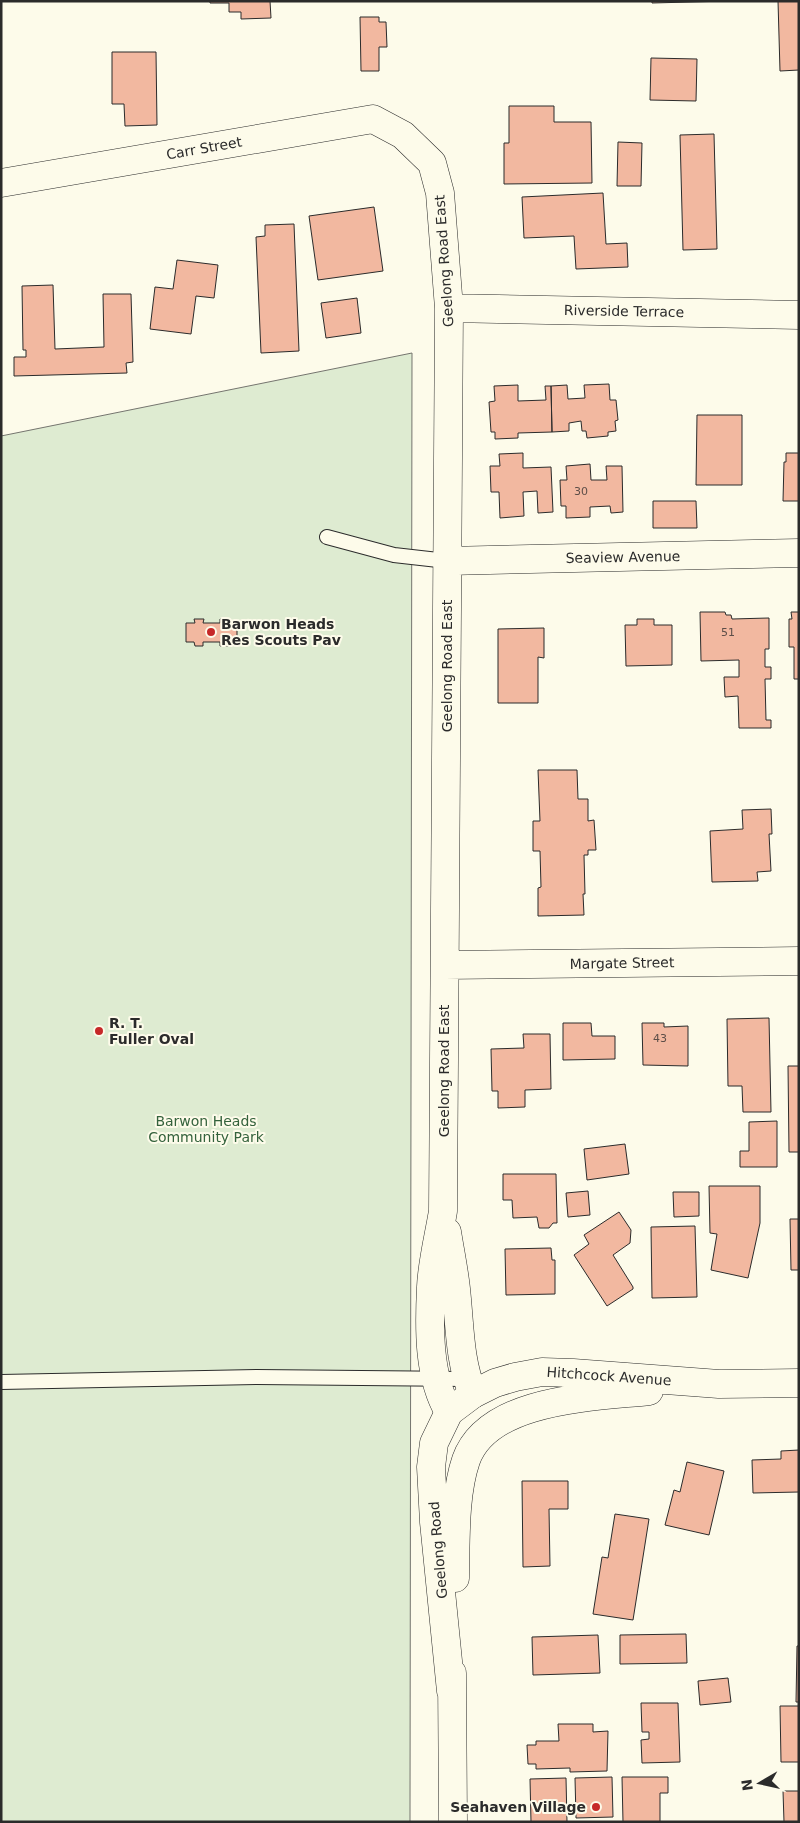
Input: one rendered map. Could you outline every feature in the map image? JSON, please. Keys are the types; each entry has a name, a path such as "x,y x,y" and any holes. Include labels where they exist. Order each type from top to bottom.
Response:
{"street":[{"name":"Carr Street","path":"1,183 373,119 403,134"},
{"name":"Geelong Road East","path":"403,134 432,163 440,193 449,308 443,1211 430,1286 431,1350 435,1380 449,1412"},
{"name":"Riverside Terrace","path":"449,308 799,315"},
{"name":"Seaview Avenue","path":"447,561 799,553"},
{"name":"Margate Street","path":"445,965 799,962"},
{"name":"Geelong Road East","path":"443,1211 456,1287 462,1358 470,1387 478,1438"},
{"name":"Hitchcock Avenue","path":"449,1412 470,1387 542,1372 573,1372 719,1384"},
{"name":"Hitchcock Avenue","path":"478,1438 497,1424 539,1405 578,1398 719,1384 799,1383"},
{"path":"449,1412 478,1438"},
{"name":"Geelong Road","path":"449,1412 434,1443 431,1467 434,1522 451,1691"},
{"name":"Geelong Road","path":"453,1822 451,1691 456,1520 466,1460 478,1438"}],"lane":[{"path":"327,537 394,555 447,561"},
{"path":"1,1382 257,1378 435,1380 470,1387"}],"green space":[{"name":"Barwon Heads Community Park","path":"412,353 410,1822 1,1822 1,436"}],"building":[{"path":"210,1 270,1 271,18 241,19 241,12 229,12 229,3 210,3"},
{"path":"652,1 728,1 652,3"},
{"path":"778,1 799,1 799,70 780,71"},
{"path":"360,17 379,17 379,22 386,22 387,47 379,47 379,71 361,71"},
{"path":"112,52 156,52 157,125 125,126 124,104 112,104"},
{"path":"651,58 697,59 696,101 650,100"},
{"path":"509,106 554,106 554,122 591,122 592,183 504,184 504,143 509,143"},
{"path":"714,134 717,249 683,250 680,135"},
{"path":"618,142 642,143 641,186 617,186"},
{"path":"603,193 606,244 627,243 628,267 576,269 574,236 524,238 522,197"},
{"path":"374,207 383,271 318,280 309,216"},
{"path":"294,224 299,351 261,353 256,237 265,236 265,225"},
{"path":"177,260 218,265 214,298 196,296 191,334 150,329 155,287 173,289"},
{"path":"53,285 55,349 104,347 103,294 131,294 133,362 126,363 127,373 14,376 14,357 26,357 26,350 23,350 22,286"},
{"path":"357,298 361,333 326,338 321,303"},
{"path":"609,384 610,400 616,400 618,420 615,421 616,431 608,432 608,436 587,438 586,431 582,431 581,421 569,423 569,431 552,432 551,386 567,385 568,399 585,398 584,385"},
{"path":"518,385 518,401 546,400 545,386 551,386 552,432 518,433 518,438 495,439 495,432 491,432 489,402 495,401 494,386"},
{"path":"697,415 742,415 742,485 696,485"},
{"path":"523,453 523,468 551,467 553,512 538,513 537,491 523,492 524,516 500,518 499,492 491,492 490,466 500,466 499,454"},
{"path":"786,453 799,453 799,501 783,501"},
{"path":"590,464 591,480 607,480 606,466 622,466 623,512 611,513 610,506 590,507 590,517 566,518 566,506 561,506 560,480 567,480 566,466"},
{"path":"653,501 696,501 697,528 653,528"},
{"path":"700,612 725,612 726,615 731,615 732,619 769,618 769,649 765,649 765,667 771,667 771,679 765,679 766,720 771,720 771,728 739,728 738,696 725,697 724,677 739,677 739,660 701,661"},
{"path":"791,612 799,612 799,679 794,679 794,647 789,647 789,619 792,619"},
{"name":"Barwon Heads Res Scouts Pav","path":"194,619 204,619 203,623 220,623 220,619 229,619 229,623 237,623 237,642 229,642 229,646 220,646 220,642 203,642 203,646 195,646 194,642 186,642 186,623 195,623"},
{"path":"637,619 654,619 654,625 672,625 672,665 626,666 625,625 637,625"},
{"path":"544,628 544,658 538,657 538,703 498,703 498,629"},
{"path":"538,770 577,770 578,799 588,799 588,821 594,820 596,850 588,850 588,855 584,855 584,915 538,916 538,888 541,887 540,851 533,851 533,821 540,821"},
{"path":"771,809 772,834 769,834 771,871 757,872 758,881 712,882 710,831 743,829 742,810"},
{"path":"769,1018 771,1112 743,1112 742,1086 728,1086 727,1019"},
{"path":"563,1023 591,1023 592,1036 615,1036 615,1059 563,1060"},
{"path":"642,1023 664,1023 664,1027 688,1026 688,1066 643,1065"},
{"path":"523,1034 550,1034 551,1089 525,1090 525,1107 498,1108 498,1091 492,1091 491,1049 524,1048"},
{"path":"788,1066 799,1066 799,1152 789,1152"},
{"path":"777,1121 777,1167 740,1167 740,1151 749,1151 749,1122"},
{"path":"625,1144 629,1174 587,1180 584,1149"},
{"path":"503,1174 556,1174 557,1223 553,1223 549,1228 539,1228 537,1217 513,1218 512,1200 503,1200"},
{"path":"709,1186 760,1186 760,1223 748,1278 711,1270 717,1234 710,1233"},
{"path":"588,1191 590,1215 568,1217 566,1193"},
{"path":"673,1192 699,1192 699,1216 674,1217"},
{"path":"619,1212 631,1230 630,1243 613,1255 633,1289 607,1306 574,1255 589,1244 584,1235"},
{"path":"790,1219 799,1219 799,1270 791,1270"},
{"path":"695,1226 697,1297 652,1298 651,1227"},
{"path":"551,1248 552,1260 555,1260 555,1294 506,1295 505,1249"},
{"path":"799,1450 799,1492 753,1493 752,1460 781,1459 781,1451"},
{"path":"687,1462 724,1471 709,1535 665,1525 674,1490 680,1492"},
{"path":"522,1481 568,1481 568,1509 549,1509 550,1566 523,1567"},
{"path":"615,1514 649,1519 633,1620 593,1614 602,1557 608,1558"},
{"path":"686,1634 687,1663 620,1664 620,1635"},
{"path":"598,1635 600,1673 533,1675 532,1637"},
{"path":"797,1646 799,1646 799,1702 796,1702"},
{"path":"728,1678 731,1702 700,1705 698,1681"},
{"path":"641,1703 678,1703 680,1762 642,1763 641,1740 649,1739 649,1732 642,1732"},
{"path":"780,1706 799,1706 799,1762 781,1762"},
{"path":"558,1724 593,1724 593,1732 608,1731 607,1771 570,1772 570,1768 536,1769 536,1764 528,1764 527,1745 536,1745 536,1741 559,1741"},
{"path":"612,1777 613,1817 576,1818 575,1778"},
{"path":"622,1777 668,1777 668,1793 660,1793 660,1822 623,1822"},
{"path":"566,1778 567,1822 531,1822 530,1779"},
{"path":"783,1791 799,1791 799,1822 784,1822"}],"place":[{"name":"Barwon Heads Res Scouts Pav","path":"211,632"},
{"name":"R. T. Fuller Oval","path":"99,1031"},
{"name":"Seahaven Village","path":"596,1807"}]}
